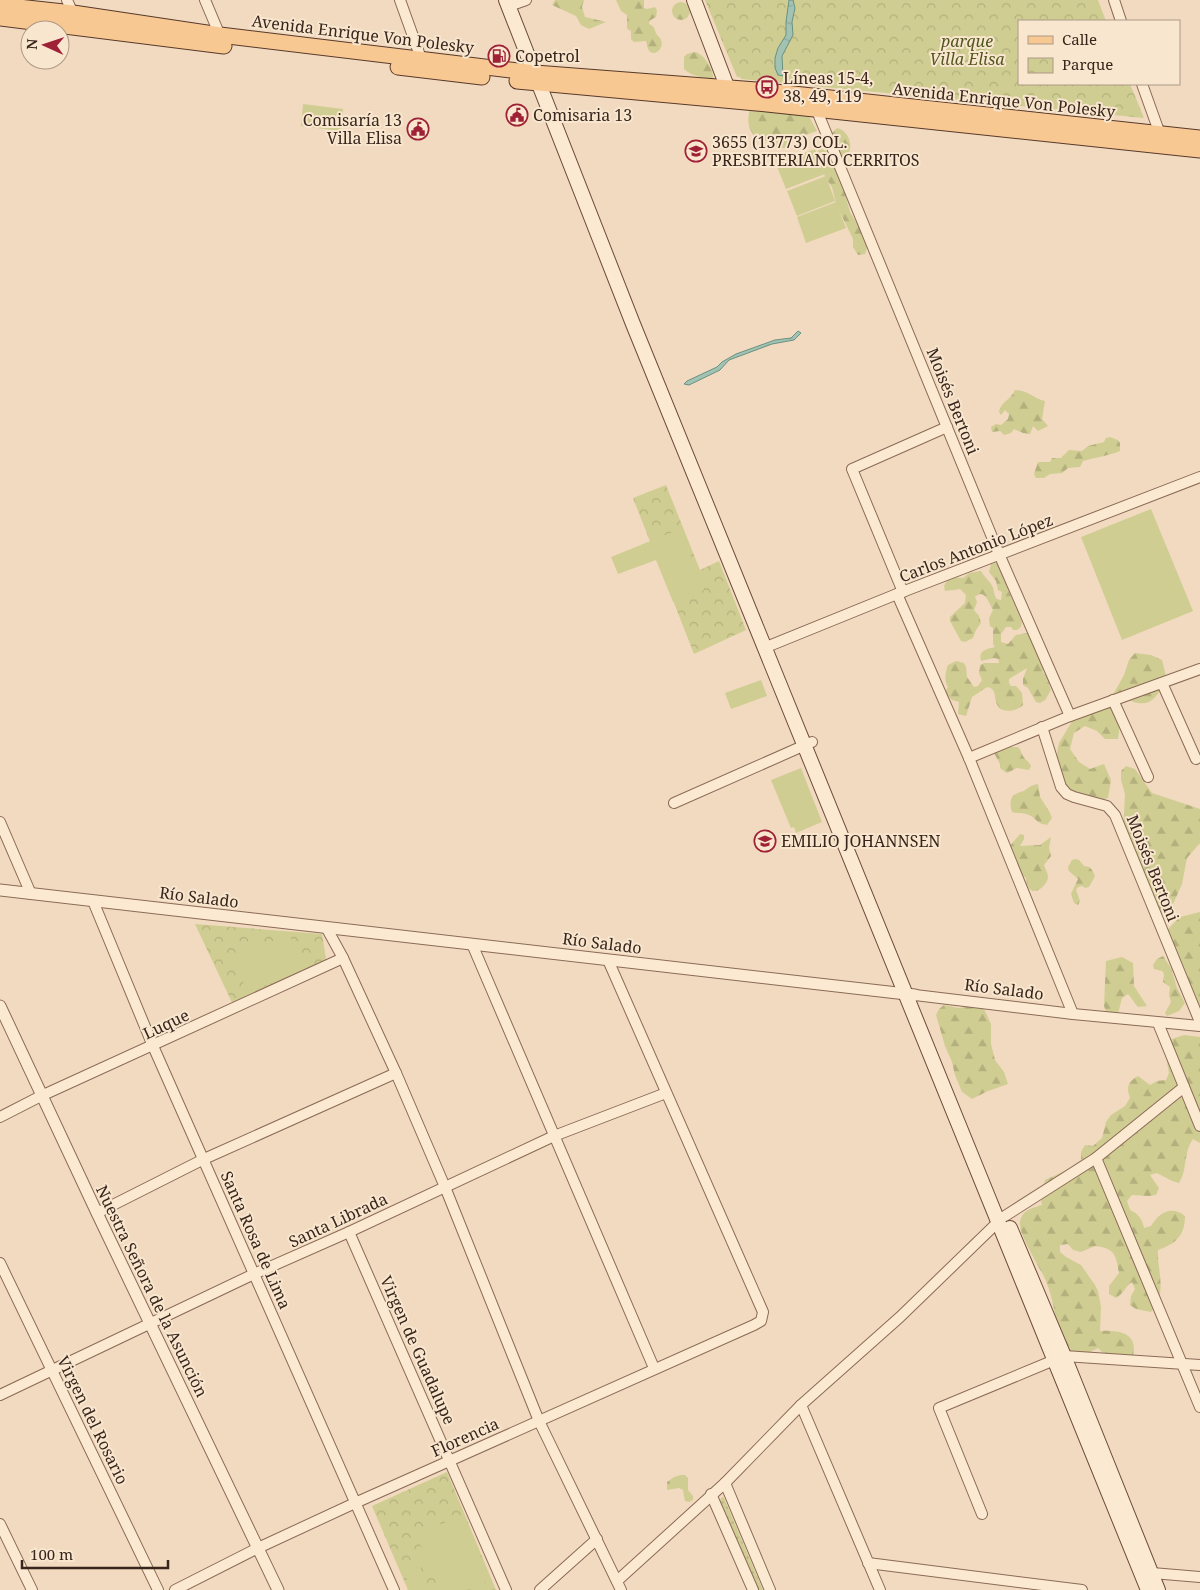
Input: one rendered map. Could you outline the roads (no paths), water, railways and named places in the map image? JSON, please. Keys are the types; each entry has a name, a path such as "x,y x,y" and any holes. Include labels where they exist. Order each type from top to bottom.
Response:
{"main road":[{"path":"694,0 730,94"},
{"path":"507,3 540,79 768,646 1154,1590"},
{"name":"Avenida Enrique Von Polesky","path":"0,5 70,6 222,40"},
{"name":"Avenida Enrique Von Polesky","path":"0,18 79,28 222,40 540,79 730,94 1162,139 1200,138"},
{"name":"Avenida Enrique Von Polesky","path":"1162,139 1200,150"},
{"path":"1059,1358 1152,1574 1154,1590"}],"street":[{"path":"205,0 222,40"},
{"path":"400,0 423,65"},
{"path":"507,3 526,0"},
{"path":"1114,0 1121,20"},
{"path":"70,6 79,28"},
{"path":"1142,85 1162,139"},
{"name":"Moisés Bertoni","path":"813,103 999,554 1070,716"},
{"path":"947,427 852,469 900,593 1073,1014"},
{"name":"Carlos Antonio López","path":"768,646 999,554 1200,477"},
{"path":"969,758 1070,716 1200,669"},
{"path":"1162,683 1196,759"},
{"path":"1113,700 1148,777"},
{"name":"Moisés Bertoni","path":"1042,727 1061,788 1067,794 1074,797 1107,806 1115,816 1200,1024"},
{"path":"674,803 808,744"},
{"path":"0,822 31,894"},
{"name":"Río Salado","path":"0,890 1073,1014 1158,1023 1200,1024"},
{"name":"Santa Rosa de Lima","path":"93,901 153,1046 394,1590"},
{"path":"326,928 343,958 445,1187 539,1421 619,1585 711,1494 725,1483 801,1405 906,1312 1002,1219 1096,1158 1184,1087"},
{"path":"472,944 654,1368"},
{"name":"Luque","path":"0,1117 41,1096 343,958"},
{"path":"608,960 666,1093"},
{"name":"Nuestra Señora de la Asunción","path":"0,1006 96,1213 278,1590"},
{"path":"1158,1023 1200,1126"},
{"path":"96,1213 204,1159 396,1074"},
{"name":"Santa Librada","path":"0,1395 254,1274 349,1232 554,1136 666,1093"},
{"name":"Florencia","path":"175,1590 258,1548 355,1503 761,1321 763,1312 666,1093"},
{"path":"1096,1158 1200,1407"},
{"name":"Virgen de Guadalupe","path":"349,1232 506,1590"},
{"name":"Virgen del Rosario","path":"0,1263 158,1590"},
{"path":"982,1514 939,1408 1059,1358 1181,1362 1200,1365"},
{"path":"801,1405 880,1590"},
{"path":"725,1483 770,1590"},
{"path":"711,1494 753,1590"},
{"path":"0,1524 32,1590"},
{"path":"540,1590 597,1538"},
{"path":"868,1563 1082,1590"},
{"path":"1152,1574 1200,1577"}],"water":[{"path":"789,0 793,0 795,8 792,22 793,35 782,56 783,76 778,75 775,68 775,58 778,48 786,35"},
{"path":"798,331 801,333 794,340 772,344 729,360 720,370 689,385 684,384 717,367 736,354 775,340 791,338"}],"place":[{"name":"Copetrol","path":"499,56"},
{"name":"Líneas 15-4, 38, 49, 119","path":"767,87"},
{"name":"Comisaria 13","path":"517,115"},
{"name":"Comisaría 13 Villa Elisa","path":"418,129"},
{"name":"3655 (13773) COL. PRESBITERIANO CERRITOS","path":"696,151"},
{"name":"EMILIO JOHANNSEN","path":"765,841"}],"park label":[{"name":"parque Villa Elisa","path":"967,50"}]}
